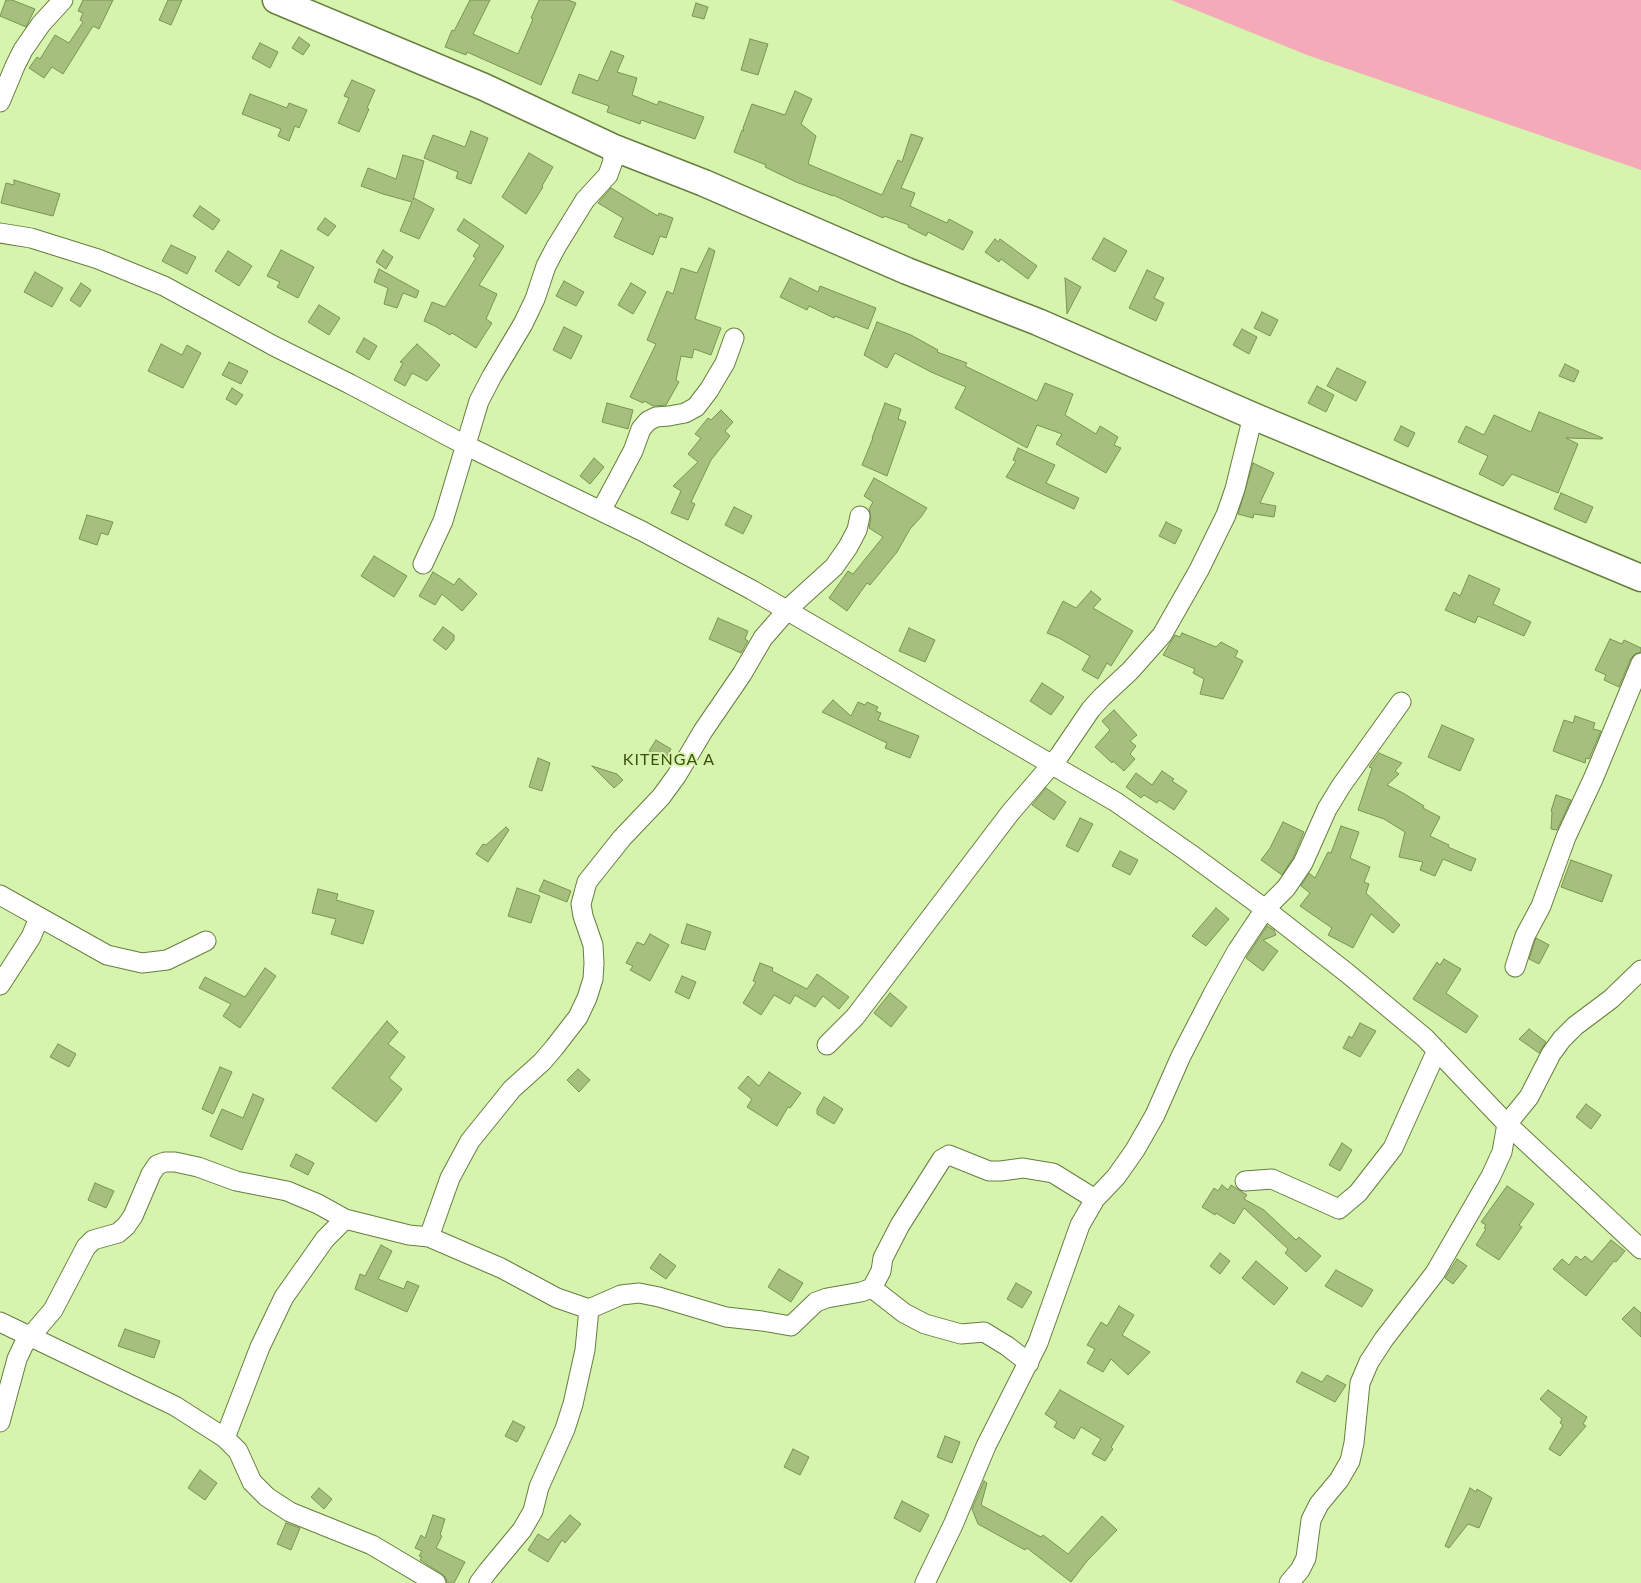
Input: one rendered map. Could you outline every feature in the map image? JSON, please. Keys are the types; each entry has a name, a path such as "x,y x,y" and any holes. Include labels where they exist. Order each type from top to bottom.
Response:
{"main road":[{"path":"276,0 484,86 612,147 712,187 907,271 1038,322 1253,416 1641,578"}],"street":[{"path":"0,102 23,50 41,24 63,0"},
{"path":"423,564 443,521 479,401 523,324 535,299 546,266 556,247 585,200 608,174 613,161 612,147"},
{"path":"0,233 31,238 98,259 164,286 274,346 601,511 752,590 1116,802 1265,909 1347,973 1425,1038 1507,1124 1641,1249"},
{"path":"601,511 642,429 648,421 656,417 685,413 696,407 710,390 725,363 734,338"},
{"path":"827,1045 855,1017 1004,821 1059,756 1091,709 1130,671 1171,622 1226,515 1235,489 1253,416"},
{"path":"429,1237 450,1178 470,1141 512,1089 542,1062 554,1048 578,1017 588,998 593,979 594,963 593,945 582,916 581,904 587,882 622,838 645,815 672,782 763,638 787,610 834,567 857,530 860,516"},
{"path":"1515,968 1525,936 1544,898 1566,837 1594,777 1641,663"},
{"path":"925,1583 954,1524 986,1446 1038,1343 1080,1225 1096,1199 1116,1177 1135,1150 1154,1115 1181,1056 1237,951 1265,909 1286,888 1302,863 1327,809 1341,786 1401,702"},
{"path":"0,896 107,955 142,963 167,960 206,941"},
{"path":"0,985 31,937 39,918"},
{"path":"1289,1583 1300,1570 1306,1558 1311,1520 1319,1504 1339,1480 1350,1461 1354,1443 1360,1383 1369,1362 1435,1273 1491,1176 1502,1152 1507,1124 1529,1097 1551,1054 1562,1038 1611,999 1641,970"},
{"path":"1245,1181 1272,1179 1339,1208 1358,1193 1393,1148 1437,1050"},
{"path":"0,1422 17,1359 24,1344 53,1310 86,1247 93,1240 118,1233 126,1226 133,1216 151,1174 157,1165 165,1162 198,1167 236,1181 287,1191 318,1204 345,1219 429,1237 501,1268 557,1298 589,1309 621,1295 639,1293 726,1317 791,1326 816,1302 872,1288 879,1276 883,1258 900,1225 942,1158 950,1155 989,1171 1023,1168 1053,1172 1096,1199"},
{"path":"225,1438 260,1347 284,1297 325,1239 345,1219"},
{"path":"872,1288 904,1313 925,1324 961,1334 984,1332 1007,1346 1028,1363"},
{"path":"479,1583 522,1530 533,1511 539,1487 574,1404 585,1350 589,1309"},
{"path":"0,1322 175,1406 225,1438 238,1451 252,1482 266,1497 290,1512 372,1545 436,1583"}],"shaded area":[{"path":"1171,0 1641,0 1641,170 1307,55"}],"building":[{"path":"6,0 12,0 35,9 26,27 0,16"},
{"path":"83,0 113,0 99,29 93,26 63,74 52,67 44,78 29,68 37,57 40,59 55,35 69,43 83,22 80,20 83,13 78,11"},
{"path":"168,0 182,0 171,25 159,20"},
{"path":"470,0 490,0 473,34 518,54 539,0 568,0 576,3 541,85 467,52 466,55 445,47 452,30 454,31"},
{"path":"696,3 708,7 704,19 692,16"},
{"path":"299,37 310,45 303,55 292,48"},
{"path":"750,39 768,44 758,75 741,70"},
{"path":"260,43 278,52 270,68 252,58"},
{"path":"611,51 624,56 617,72 637,78 632,95 657,105 659,101 704,117 695,139 641,120 640,124 607,112 609,106 572,93 579,74 598,81"},
{"path":"352,80 375,90 359,132 338,123 349,98 344,96"},
{"path":"795,91 812,99 801,124 816,136 808,164 882,195 898,160 902,162 911,134 923,138 901,188 915,193 910,206 947,223 949,219 973,232 963,250 928,232 926,236 908,227 909,225 884,216 883,218 833,195 796,182 765,167 766,165 734,152 742,130 744,131 743,128 752,104 785,115"},
{"path":"250,94 287,108 289,103 307,110 299,128 295,126 289,141 278,136 281,129 242,114"},
{"path":"471,131 488,138 471,184 456,178 458,172 424,158 433,135 465,147"},
{"path":"529,153 553,167 526,214 502,197"},
{"path":"403,155 424,161 413,200 414,198 434,209 419,239 400,231 412,202 361,186 368,168 396,179"},
{"path":"14,180 60,194 53,216 1,203 6,183 14,185"},
{"path":"611,188 658,216 659,213 673,218 666,238 660,236 653,255 614,237 623,218 598,203"},
{"path":"200,206 220,220 213,230 193,216"},
{"path":"325,218 336,226 328,236 317,229"},
{"path":"464,219 504,246 479,285 497,294 486,319 492,323 476,348 452,333 450,335 424,321 432,302 445,307 476,258 473,256 480,245 457,230"},
{"path":"1104,238 1127,251 1115,272 1092,259"},
{"path":"995,239 998,242 1000,239 1037,266 1028,279 1001,259 999,262 985,252"},
{"path":"171,245 196,257 187,274 162,261"},
{"path":"709,248 715,251 695,319 721,328 711,355 694,349 692,358 681,356 676,380 679,382 666,405 653,406 630,397 656,344 647,340 667,291 673,294 681,268 697,273"},
{"path":"281,250 314,267 298,298 277,287 280,282 267,276"},
{"path":"383,250 393,257 386,269 376,262"},
{"path":"228,251 252,266 239,286 215,271"},
{"path":"379,269 419,291 416,298 403,293 397,308 384,304 388,288 374,282"},
{"path":"1147,270 1164,278 1154,298 1164,303 1156,321 1129,308"},
{"path":"35,272 63,288 52,307 24,292"},
{"path":"790,278 818,292 820,286 876,308 868,329 835,316 834,318 809,306 807,310 780,297"},
{"path":"1065,278 1081,287 1067,314"},
{"path":"564,281 584,292 576,306 556,296"},
{"path":"81,283 91,290 80,307 70,300"},
{"path":"631,283 646,292 633,314 618,305"},
{"path":"319,305 340,318 329,335 308,322"},
{"path":"1262,312 1278,320 1270,336 1254,328"},
{"path":"877,322 911,335 938,350 937,352 967,363 965,366 1037,401 1045,383 1073,394 1065,415 1096,434 1100,426 1118,437 1114,445 1121,448 1106,473 1056,444 1062,434 1037,425 1027,448 955,408 966,387 931,372 895,353 887,368 864,355"},
{"path":"564,327 582,336 571,359 553,350"},
{"path":"1242,329 1257,337 1249,354 1233,345"},
{"path":"364,338 377,346 369,360 356,352"},
{"path":"161,344 182,355 187,345 201,353 183,388 148,371"},
{"path":"417,344 440,365 427,381 412,373 405,386 394,380 403,363 400,362"},
{"path":"229,362 248,371 241,384 222,375"},
{"path":"1565,364 1579,371 1574,382 1559,376"},
{"path":"1337,368 1366,382 1356,401 1327,386"},
{"path":"1317,386 1334,395 1326,412 1308,403"},
{"path":"232,388 243,395 236,405 226,399"},
{"path":"607,403 633,410 628,429 602,422"},
{"path":"885,403 901,409 898,419 906,422 887,476 862,465"},
{"path":"721,410 733,422 725,431 730,436 711,460 691,502 695,504 688,520 671,513 681,491 673,486 698,462 688,454 701,438 695,434 708,418 711,420"},
{"path":"1539,412 1603,438 1566,438 1578,444 1558,493 1512,474 1503,486 1479,474 1488,456 1458,442 1466,426 1484,435 1494,415 1531,432"},
{"path":"1401,426 1415,433 1408,447 1394,440"},
{"path":"1018,448 1055,465 1046,483 1079,498 1074,509 1006,477 1016,461 1013,460"},
{"path":"594,458 604,467 590,484 580,476"},
{"path":"1253,463 1274,473 1260,503 1276,506 1274,517 1254,514 1253,518 1238,514"},
{"path":"874,478 927,508 910,529 897,552 870,585 867,583 847,611 829,598 848,571 853,574 883,537 869,528 871,518 869,509 873,502 864,496"},
{"path":"1561,493 1593,507 1586,523 1554,509"},
{"path":"734,507 752,516 743,534 725,525"},
{"path":"87,515 113,522 108,535 101,533 97,545 79,539"},
{"path":"1166,522 1182,530 1175,544 1159,536"},
{"path":"374,556 407,576 394,597 361,576"},
{"path":"433,572 454,585 459,578 477,594 462,611 442,594 435,605 419,596"},
{"path":"1469,575 1500,589 1493,604 1531,622 1524,636 1478,616 1475,623 1445,610 1454,592 1460,596"},
{"path":"1091,591 1101,599 1093,608 1133,631 1111,666 1107,663 1098,679 1082,670 1090,656 1047,633 1063,601 1076,608"},
{"path":"718,618 748,631 745,639 748,641 741,653 709,639"},
{"path":"443,627 454,635 454,640 446,650 433,640"},
{"path":"909,628 935,640 925,662 899,651"},
{"path":"1182,633 1216,647 1221,642 1238,651 1235,657 1243,661 1223,699 1200,694 1204,679 1193,673 1195,669 1163,655 1175,635 1180,637"},
{"path":"1610,639 1622,644 1624,640 1641,648 1641,652 1631,658 1619,687 1604,680 1606,675 1595,670"},
{"path":"1042,683 1064,697 1051,715 1030,701"},
{"path":"833,700 851,716 858,702 865,705 867,702 878,707 876,711 881,713 878,720 919,736 910,758 885,748 887,743 822,712"},
{"path":"1114,710 1137,735 1130,741 1136,746 1130,754 1135,759 1124,771 1095,747 1110,730 1102,721"},
{"path":"1575,716 1595,723 1593,729 1601,731 1589,759 1586,758 1585,763 1553,751 1564,720 1573,723"},
{"path":"1442,725 1474,739 1460,771 1428,757"},
{"path":"656,740 671,749 664,761 649,751"},
{"path":"1379,753 1402,763 1395,771 1399,774 1387,785 1440,817 1430,836 1449,845 1448,847 1476,859 1471,871 1443,859 1435,876 1420,870 1423,862 1399,857 1405,832 1384,819 1358,810 1372,768 1369,767"},
{"path":"538,758 550,763 542,791 529,787"},
{"path":"592,766 617,774 623,780 614,788"},
{"path":"1162,771 1174,779 1172,781 1187,791 1174,810 1159,800 1157,803 1144,795 1141,798 1126,787 1136,773 1152,785"},
{"path":"1046,788 1066,802 1054,820 1032,805"},
{"path":"1556,795 1571,800 1557,830 1551,829 1551,811"},
{"path":"1080,818 1093,824 1078,852 1066,846"},
{"path":"1283,822 1304,832 1293,858 1282,875 1261,860 1270,848"},
{"path":"1341,826 1359,832 1350,858 1370,867 1364,882 1369,884 1366,893 1400,925 1393,933 1371,914 1353,948 1328,935 1332,928 1300,906 1310,893 1301,886 1309,873 1315,878 1328,852 1331,853"},
{"path":"506,827 509,830 488,862 476,854 483,844 486,845"},
{"path":"1120,851 1138,860 1130,875 1112,866"},
{"path":"1571,860 1612,875 1602,902 1561,887"},
{"path":"544,880 571,891 567,902 539,891"},
{"path":"517,888 540,896 531,923 508,916"},
{"path":"318,889 338,894 336,900 374,911 363,944 331,934 336,919 312,913"},
{"path":"1216,908 1229,919 1206,946 1192,936"},
{"path":"687,924 711,932 705,950 681,943"},
{"path":"1267,926 1274,930 1276,935 1263,940 1278,951 1263,971 1246,958"},
{"path":"650,934 669,945 650,981 630,970 633,966 626,963 637,942 644,945"},
{"path":"1536,938 1549,945 1539,964 1529,959"},
{"path":"1444,959 1461,969 1446,993 1478,1016 1466,1033 1413,999 1437,962 1440,965"},
{"path":"760,963 773,968 772,971 807,989 817,974 849,997 839,1009 823,996 815,1007 795,995 790,1004 774,995 761,1015 743,1003 756,982 753,981"},
{"path":"265,968 276,976 240,1028 223,1016 231,1004 199,988 205,977 245,997"},
{"path":"682,976 696,982 689,999 675,992"},
{"path":"890,993 907,1007 891,1027 874,1013"},
{"path":"387,1021 398,1032 388,1044 405,1057 389,1078 402,1089 376,1122 332,1088"},
{"path":"1360,1023 1376,1031 1360,1057 1343,1048 1349,1036 1352,1038"},
{"path":"1529,1029 1546,1042 1539,1053 1519,1039"},
{"path":"58,1044 76,1054 69,1067 50,1057"},
{"path":"220,1067 232,1072 213,1114 202,1109"},
{"path":"578,1069 590,1080 579,1092 567,1080"},
{"path":"769,1072 801,1093 790,1108 788,1107 777,1126 747,1107 752,1099 738,1088 748,1076 759,1086"},
{"path":"253,1094 264,1099 242,1150 210,1136 222,1109 243,1118"},
{"path":"824,1097 843,1109 834,1124 817,1114 817,1109"},
{"path":"1586,1104 1601,1115 1591,1129 1576,1117"},
{"path":"1342,1143 1352,1150 1340,1171 1329,1165"},
{"path":"296,1154 314,1163 308,1175 290,1166"},
{"path":"95,1183 114,1191 106,1208 88,1200"},
{"path":"1222,1185 1228,1190 1231,1185 1247,1195 1244,1199 1264,1210 1296,1240 1299,1237 1321,1256 1306,1272 1285,1253 1288,1249 1244,1208 1234,1224 1202,1207 1214,1188 1218,1191"},
{"path":"1507,1186 1534,1204 1519,1225 1522,1227 1499,1260 1476,1245 1486,1229 1484,1228 1486,1225 1481,1222"},
{"path":"1611,1240 1625,1251 1616,1262 1614,1261 1586,1296 1553,1269 1562,1259 1569,1265 1576,1256 1581,1260 1585,1256 1592,1262"},
{"path":"381,1245 392,1251 378,1279 404,1289 407,1281 419,1286 407,1312 355,1289 360,1274 365,1276"},
{"path":"1220,1253 1230,1261 1220,1274 1210,1266"},
{"path":"660,1254 676,1266 666,1279 650,1268"},
{"path":"1457,1259 1467,1266 1453,1284 1445,1278"},
{"path":"1256,1261 1288,1288 1274,1305 1242,1278"},
{"path":"779,1269 803,1283 791,1302 768,1287"},
{"path":"1336,1270 1373,1290 1362,1307 1325,1286"},
{"path":"1016,1283 1032,1292 1022,1308 1007,1299"},
{"path":"1119,1306 1134,1315 1122,1335 1150,1352 1128,1375 1111,1359 1103,1372 1087,1363 1095,1349 1087,1345 1101,1322 1107,1326"},
{"path":"1634,1307 1641,1313 1641,1337 1622,1319"},
{"path":"125,1329 160,1341 154,1358 118,1346"},
{"path":"1302,1372 1322,1382 1327,1375 1346,1385 1335,1402 1296,1382"},
{"path":"1060,1390 1124,1426 1105,1461 1092,1454 1101,1439 1081,1427 1074,1439 1054,1427 1057,1422 1045,1414"},
{"path":"1548,1390 1587,1417 1583,1424 1586,1426 1560,1456 1549,1449 1563,1425 1560,1423 1562,1419 1540,1399"},
{"path":"513,1421 525,1427 517,1442 505,1436"},
{"path":"945,1436 960,1442 952,1463 937,1457"},
{"path":"793,1449 809,1457 800,1475 784,1467"},
{"path":"200,1470 217,1483 205,1500 188,1488"},
{"path":"984,1481 987,1483 981,1505 1041,1537 1043,1535 1068,1554 1102,1516 1117,1530 1087,1561 1071,1582 1027,1548 1025,1550 978,1524 972,1509"},
{"path":"319,1488 332,1499 324,1509 311,1497"},
{"path":"1470,1488 1476,1492 1477,1489 1492,1498 1479,1528 1468,1524 1449,1548 1445,1546"},
{"path":"902,1501 929,1515 920,1532 894,1518"},
{"path":"433,1515 445,1519 440,1535 442,1536 436,1548 465,1562 454,1583 447,1583 446,1578 442,1574 420,1560 422,1557 419,1556 422,1551 415,1548 421,1535 425,1538"},
{"path":"570,1515 581,1524 565,1543 562,1540 548,1562 528,1550 538,1534 548,1540"},
{"path":"286,1523 300,1528 291,1550 277,1544"}],"district":[{"name":"KITENGA A","path":"669,760"}]}
